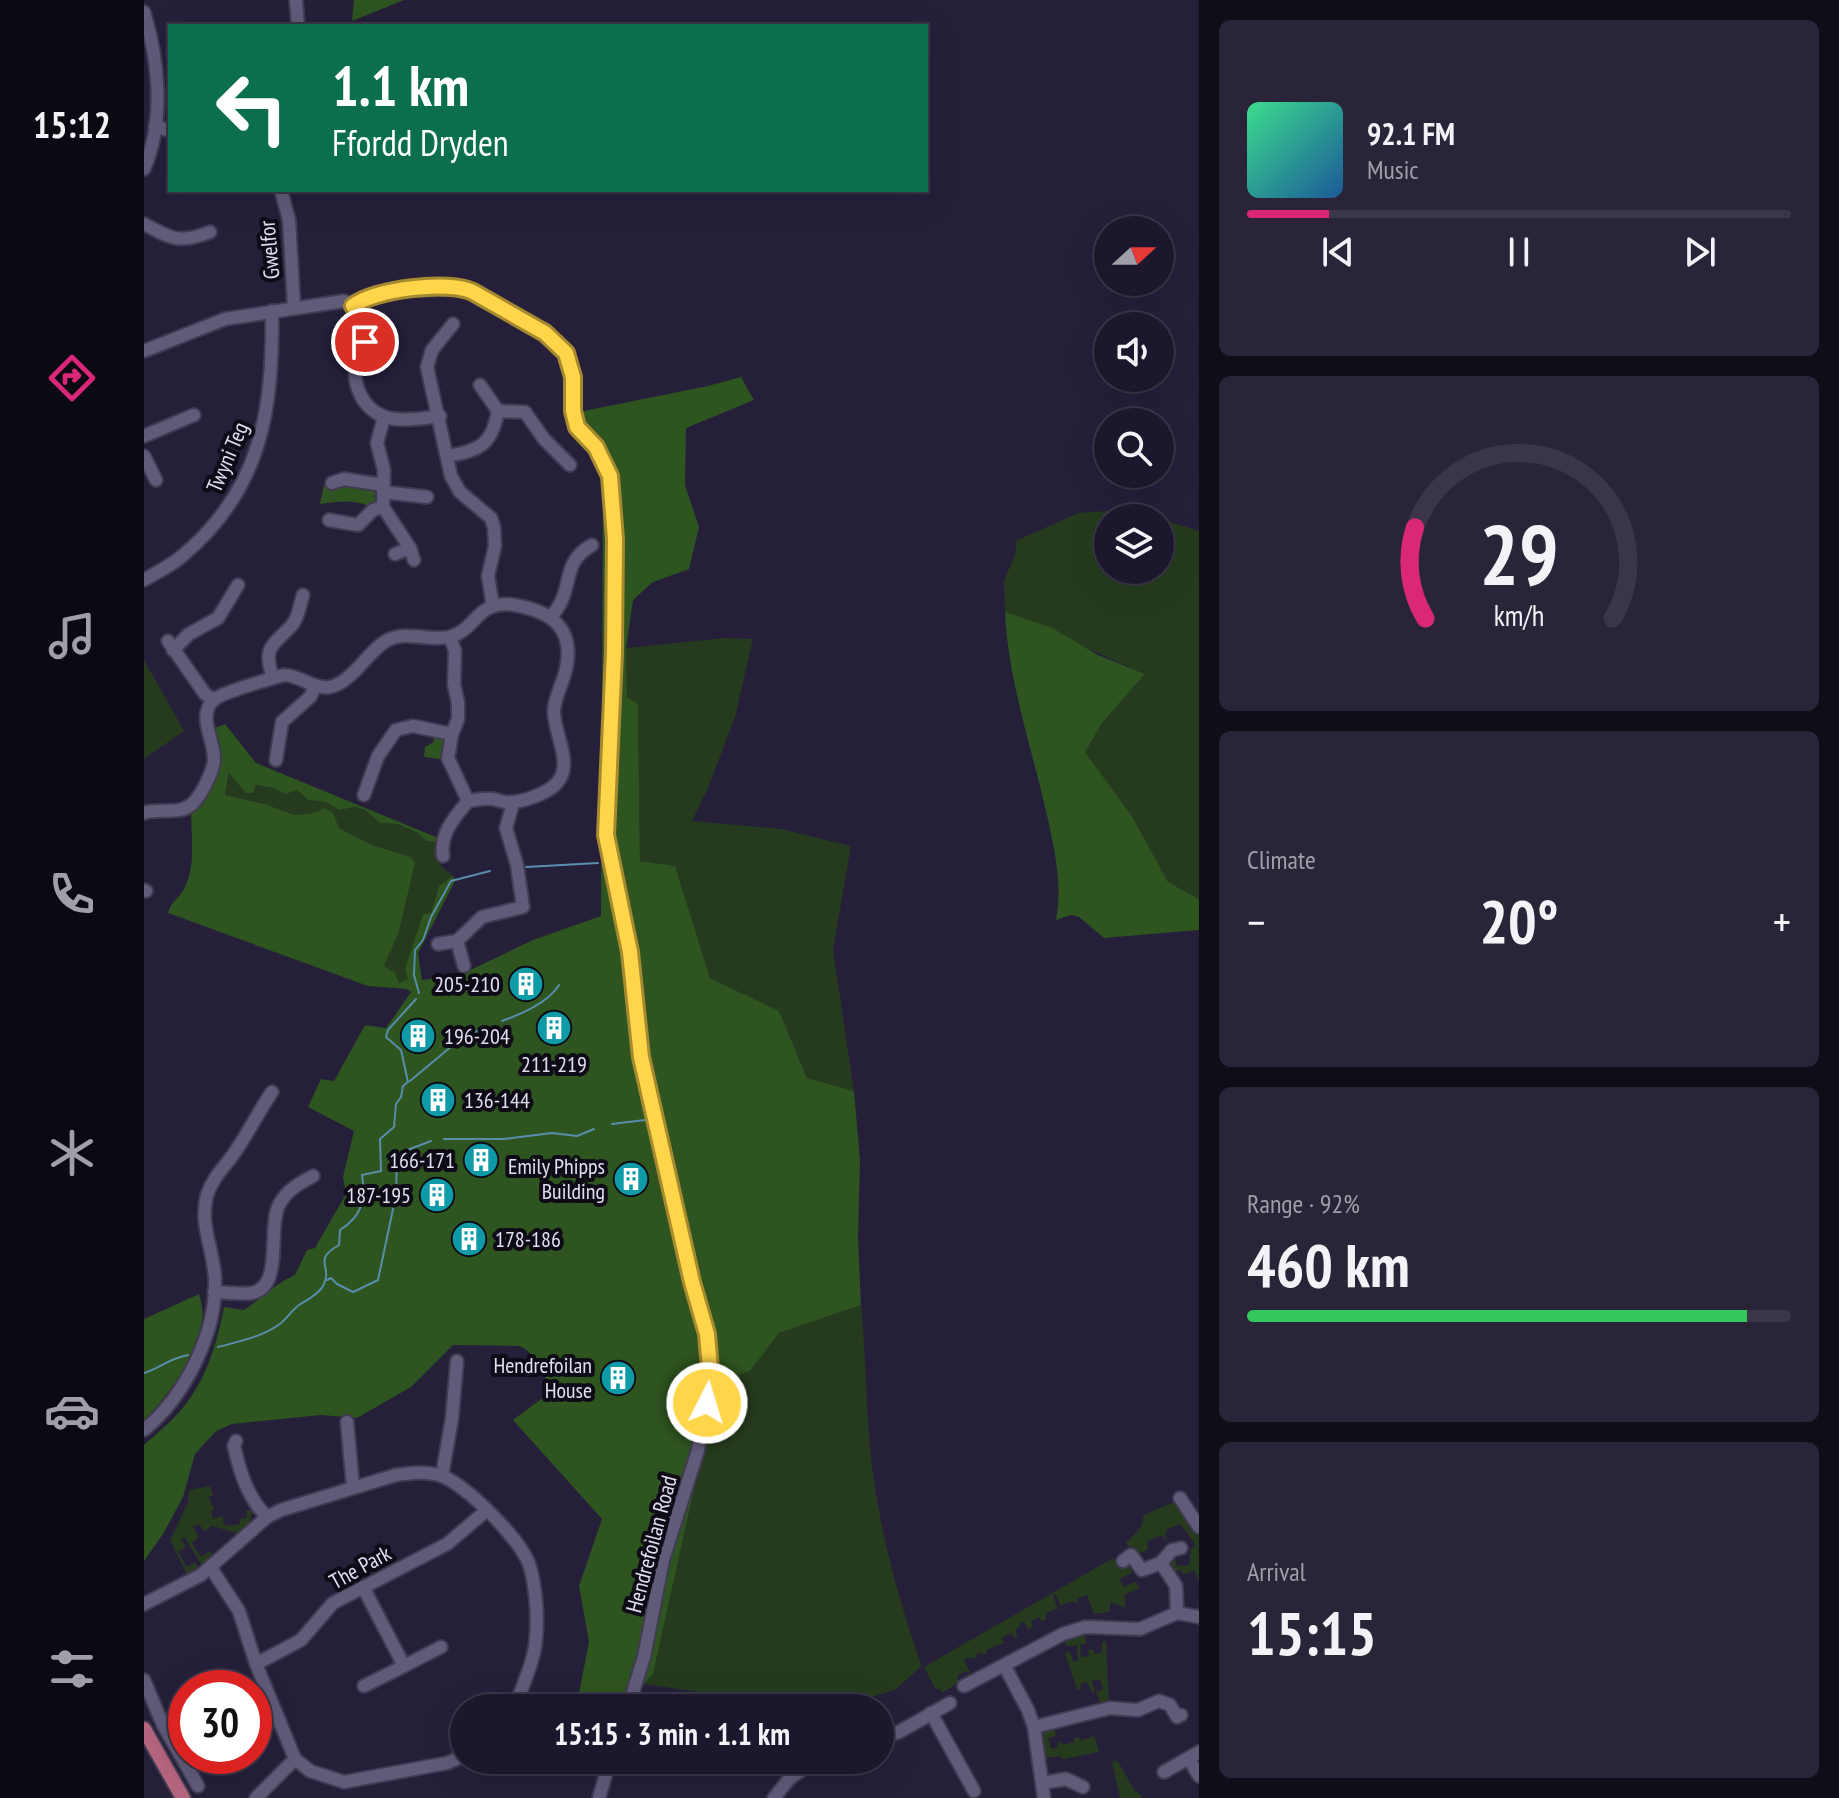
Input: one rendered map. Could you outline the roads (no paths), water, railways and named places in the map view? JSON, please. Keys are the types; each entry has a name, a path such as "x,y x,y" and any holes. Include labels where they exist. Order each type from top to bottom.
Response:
{"main road":[{"path":"144,1729 183,1798"}],"street":[{"path":"296,0 298,24"},
{"path":"144,12 157,67 155,126 144,169"},
{"path":"155,126 168,130"},
{"name":"Gwelfor","path":"282,192 289,220 294,306"},
{"path":"144,224 173,240 192,239 210,232"},
{"name":"Hendrefoilan Road","path":"144,351 225,319 294,306 338,301 350,304 393,291 464,288 545,333 566,353 573,377 573,411 577,427 596,447 610,476 615,539 614,682 606,835 630,952 641,1057 689,1269 707,1334 711,1380 698,1450 663,1560 644,1657 632,1694"},
{"path":"350,304 364,320 366,331 355,371 357,386 372,410 384,417 410,421 440,416"},
{"name":"Twyni Teg","path":"144,580 180,558 217,522 239,490 252,463 267,411 273,357 272,311"},
{"path":"459,339 451,327 432,350 427,367 451,476 460,492 484,511 494,527 495,546 488,576 493,606"},
{"path":"447,456 466,453 483,445 495,430 498,411 480,385"},
{"path":"498,411 525,412 544,439 570,465"},
{"path":"144,436 186,414"},
{"path":"384,417 377,443 384,470 383,507 412,554 395,554"},
{"path":"556,450 566,440"},
{"path":"144,456 156,480"},
{"path":"332,483 344,479 427,497"},
{"path":"329,520 358,525 373,510 383,507"},
{"path":"552,616 563,603 572,562 583,546"},
{"path":"214,700 205,694 170,645 218,618 238,585"},
{"path":"273,678 268,663 269,651 274,640 293,624 303,595"},
{"path":"144,813 185,808 192,804 204,786 214,762 206,718 214,700 273,678 293,675 315,685 330,687 339,684 375,649 395,637 450,637 493,606 515,605 552,616 562,630 568,651 554,708 554,722 564,762 563,775 545,791 513,803 496,799 468,801 452,820 440,851"},
{"path":"450,637 455,651 454,684 458,719 448,758 468,801"},
{"path":"276,760 282,722 311,696 315,685"},
{"path":"364,795 364,775 396,730 413,726 452,734"},
{"path":"438,944 457,941 482,917 523,907 517,865 506,828 513,803"},
{"path":"457,941 464,966"},
{"path":"144,1430 173,1399 204,1339 214,1292 213,1264 205,1235 204,1215 208,1194 219,1170 235,1152 272,1092"},
{"path":"214,1292 253,1293 268,1283 272,1273 275,1213 293,1186 313,1176"},
{"path":"442,1476 452,1418 457,1361"},
{"path":"347,1422 353,1486"},
{"path":"236,1441 234,1446 244,1482 256,1507 267,1517"},
{"path":"144,1604 211,1568 267,1517 281,1510 396,1475 416,1473 442,1476 487,1510 519,1545 529,1565 537,1639 519,1694"},
{"path":"1180,1498 1199,1527"},
{"name":"The Park","path":"256,1664 301,1640 333,1603 447,1544 487,1510"},
{"path":"1123,1561 1131,1555 1142,1570 1159,1562 1172,1550 1181,1548"},
{"path":"1159,1562 1176,1586 1177,1613"},
{"path":"211,1568 239,1611 256,1664 295,1759 310,1771 344,1782 450,1762"},
{"path":"363,1587 404,1666"},
{"path":"964,1686 1063,1634 1085,1627 1140,1629 1177,1613 1199,1617"},
{"path":"364,1686 441,1647"},
{"path":"1004,1665 1034,1727 1044,1798"},
{"path":"144,1680 163,1725 198,1786"},
{"path":"1149,1706 1153,1698 1150,1691"},
{"path":"1034,1727 1110,1708 1138,1710 1159,1701 1165,1702 1177,1717 1181,1715"},
{"path":"894,1734 950,1703"},
{"path":"931,1713 974,1791"},
{"path":"1164,1772 1194,1756 1199,1776"},
{"path":"256,1798 295,1759"},
{"path":"599,1798 606,1774"},
{"path":"774,1798 796,1774"},
{"path":"1042,1783 1066,1779 1083,1787"}],"waterway":[{"path":"526,867 598,863"},
{"path":"419,993 414,975 415,950 423,940 431,917 451,881 490,871"},
{"path":"502,1021 541,1002 559,985"},
{"path":"218,1347 274,1328 323,1286 326,1255 339,1245 340,1230 361,1207 362,1175 381,1171 380,1139 394,1127 396,1104 403,1086 408,1082 401,1050 386,1037 388,1030 416,999"},
{"path":"410,1081 459,1040 479,1030"},
{"path":"612,1124 645,1120"},
{"path":"444,1139 503,1139 552,1133 577,1136 594,1129"},
{"path":"327,1280 331,1278 353,1292 378,1280 396,1195 397,1154 431,1141"},
{"path":"144,1373 188,1355"}],"place":[{"name":"205-210","path":"526,984"},
{"name":"211-219","path":"554,1028"},
{"name":"196-204","path":"418,1036"},
{"name":"136-144","path":"438,1100"},
{"name":"166-171","path":"481,1160"},
{"name":"Emily Phipps Building","path":"631,1179"},
{"name":"187-195","path":"437,1195"},
{"name":"178-186","path":"469,1239"},
{"name":"Hendrefoilan House","path":"618,1378"}]}
